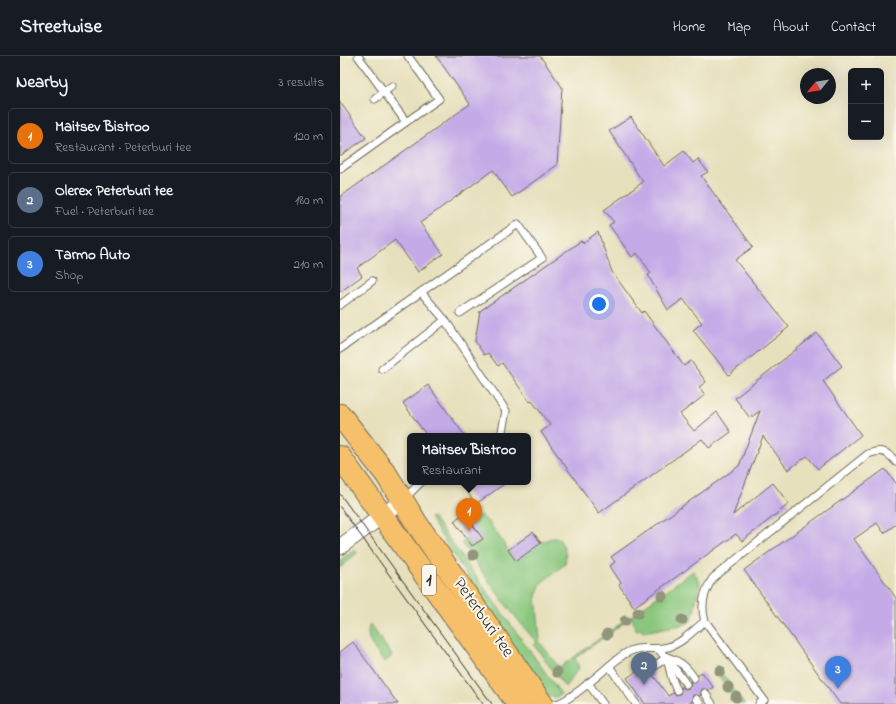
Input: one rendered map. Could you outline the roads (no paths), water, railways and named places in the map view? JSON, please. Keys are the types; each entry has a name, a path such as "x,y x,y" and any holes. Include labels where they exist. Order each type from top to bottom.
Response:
{"highway":[{"name":"Peterburi tee","path":"340,415 386,474 402,501 546,703"},
{"name":"Peterburi tee","path":"340,457 518,704"}],"street":[{"path":"340,547 402,501"}],"lane":[{"path":"358,56 406,122"},
{"path":"340,169 439,99 408,56"},
{"path":"375,99 392,86"},
{"path":"340,349 518,224 542,258 460,313"},
{"path":"340,305 372,281"},
{"path":"421,292 445,320 506,412 502,433"},
{"path":"382,369 445,320"},
{"path":"763,703 705,621 703,614 704,594 709,584 718,574 868,454 877,450 885,451 896,462"},
{"path":"402,501 418,485"},
{"path":"658,649 678,643 705,621"},
{"path":"546,703 562,702 632,650 651,647 658,649 667,657 686,684"},
{"path":"652,668 667,657"},
{"path":"667,657 678,660 685,666 694,678"},
{"path":"667,657 673,684 677,690"},
{"path":"609,666 628,685 636,704"},
{"path":"588,683 603,704"},
{"path":"705,693 712,704"}],"tram line":[{"path":"340,494 492,704"},
{"path":"340,507 483,704"}],"place":[{"name":"Maitsev Bistroo","path":"469,531"},
{"name":"Olerex Peterburi tee","path":"644,685"},
{"name":"Tarmo Auto","path":"838,689"}]}
